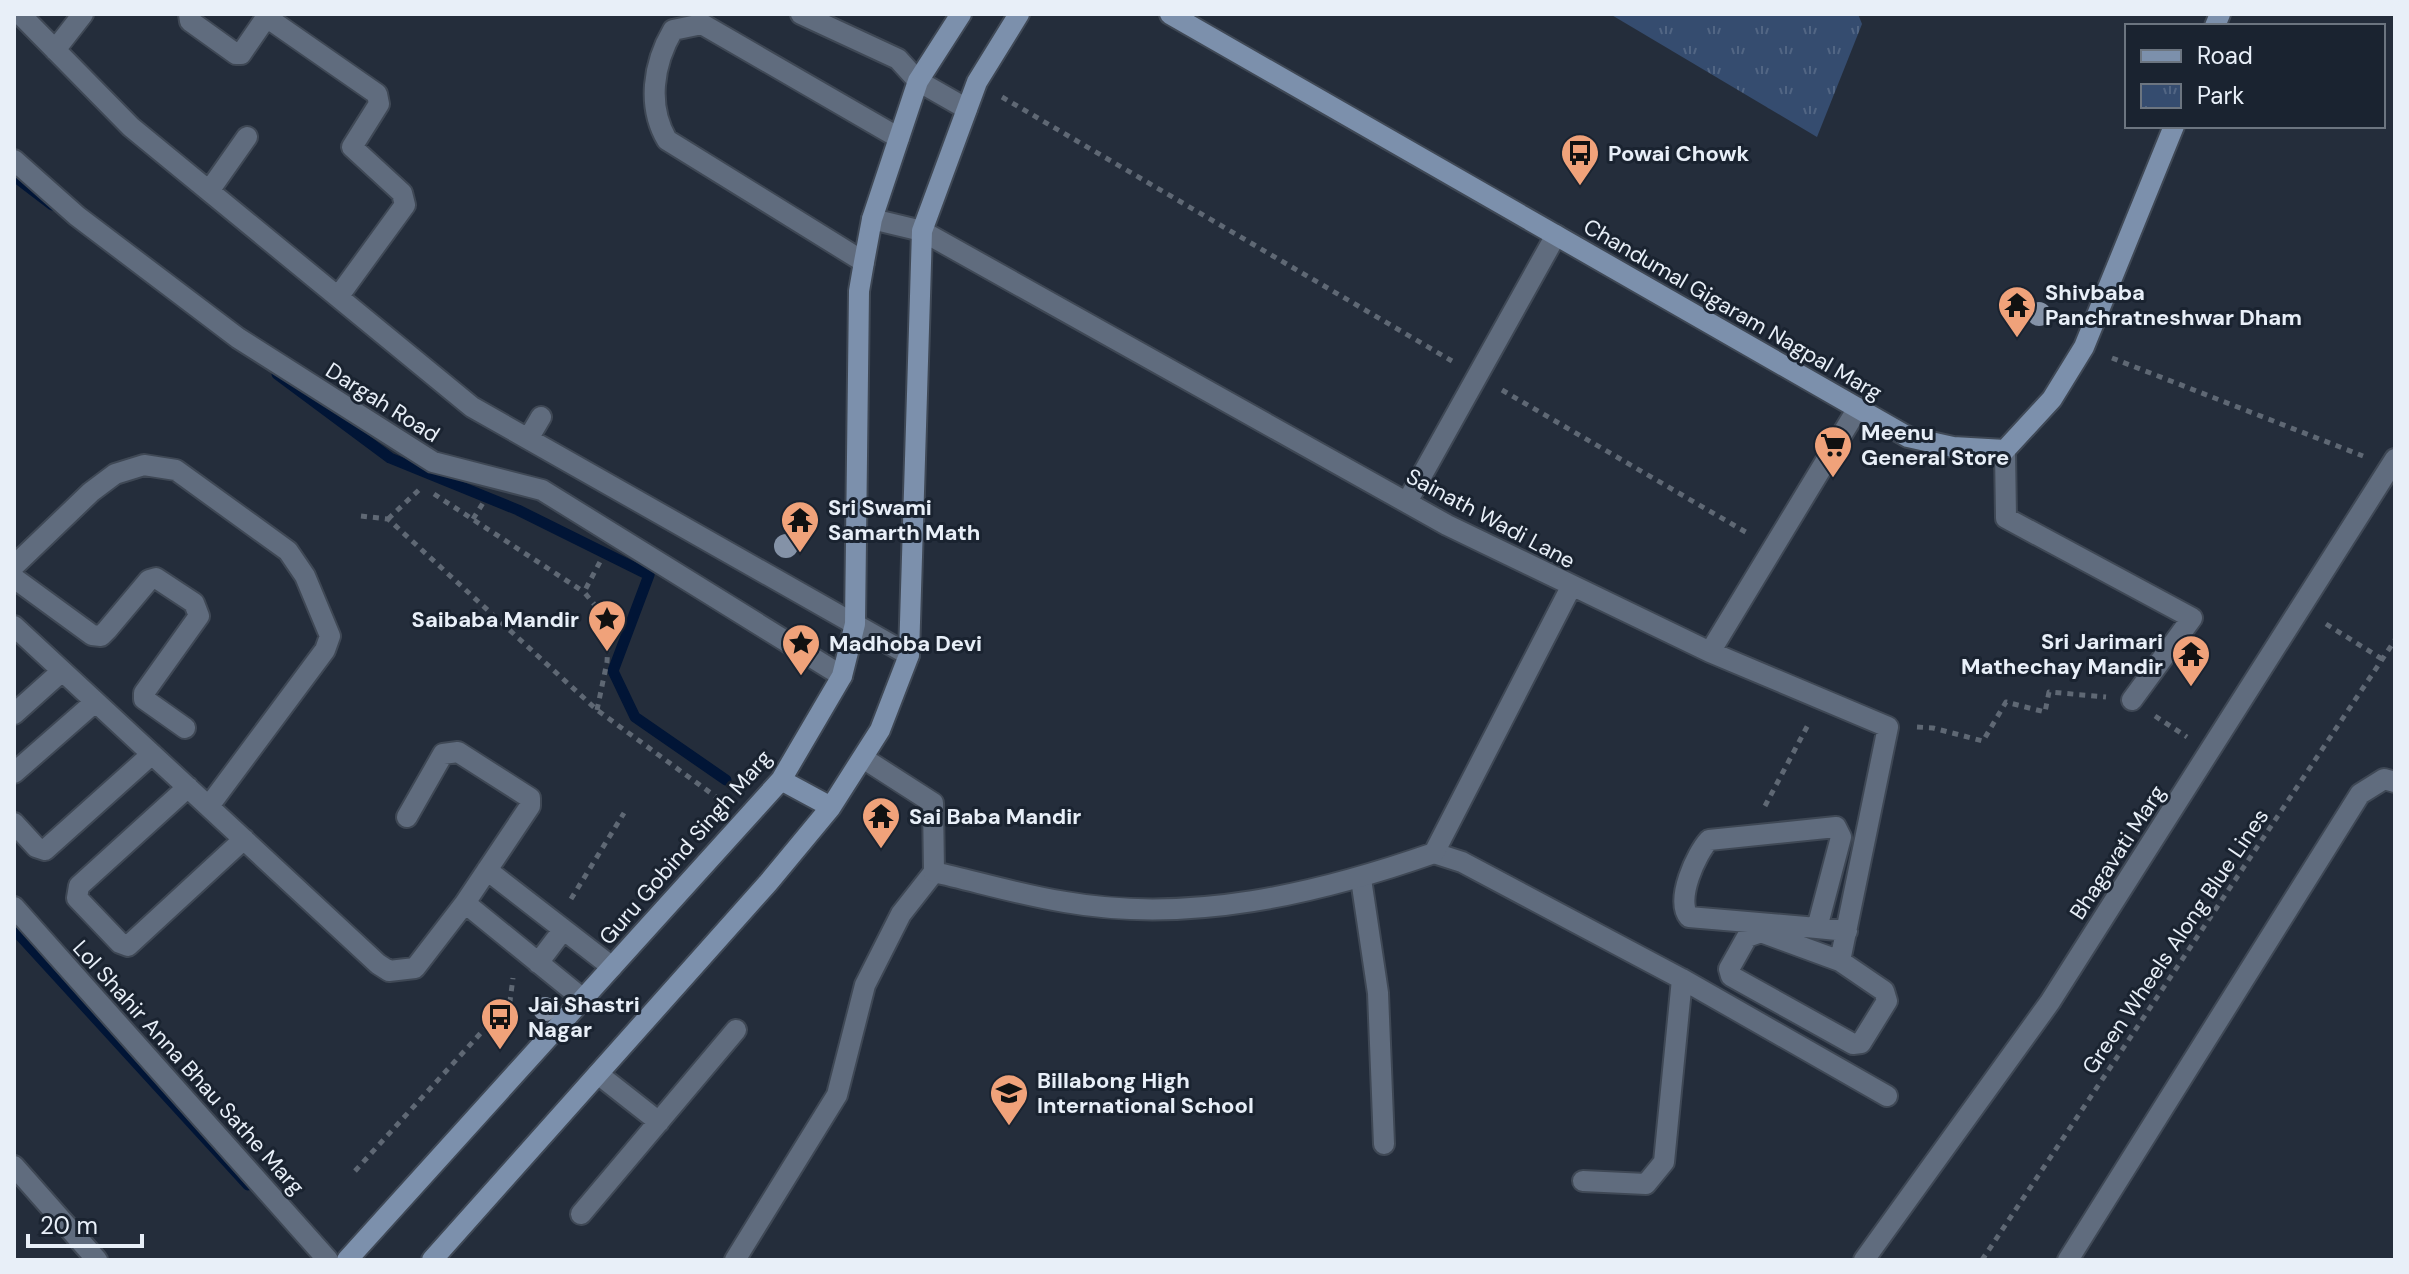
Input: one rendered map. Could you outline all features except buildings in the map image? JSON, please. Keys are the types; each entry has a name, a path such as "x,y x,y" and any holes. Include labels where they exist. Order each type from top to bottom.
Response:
{"street":[{"path":"20,14 131,127 472,407 909,655"},
{"path":"55,50 83,14"},
{"path":"189,14 190,21 236,54 241,54 263,22 272,21 377,94 379,104 352,147 402,193 405,205 338,297"},
{"path":"801,14 898,59 918,81 967,109"},
{"name":"Guru Gobind Singh Marg","path":"347,1260 781,780 842,676 855,624 859,291 864,262 872,219 918,81 961,14"},
{"path":"432,1260 831,807 880,730 909,655 922,231 977,82 1019,14"},
{"name":"Chandumal Gigaram Nagpal Marg","path":"1170,14 1908,437 1953,447 2005,450"},
{"path":"864,262 667,140 655,120 658,57 673,30 702,24 899,138"},
{"path":"2132,700 2192,618 2006,518 2005,450 2052,399 2084,347 2173,128"},
{"path":"209,191 247,137"},
{"name":"Dargah Road","path":"14,160 77,216 238,338 433,462 542,490 842,676"},
{"name":"Sainath Wadi Lane","path":"872,219 922,231 1407,502 1571,587 1710,652 1888,727"},
{"path":"1407,502 1556,235"},
{"path":"1710,652 1858,408"},
{"path":"528,439 541,417"},
{"name":"Bhagavati Marg","path":"1864,1260 2050,1002 2392,463"},
{"path":"14,566 91,492 115,474 144,465 176,470 288,551 305,576 330,636 325,650 209,806"},
{"path":"14,578 92,635 101,636 149,580 156,578 194,603 199,616 144,693 144,699 185,728"},
{"path":"1434,853 1571,587"},
{"path":"14,626 389,971 415,968 465,903 530,806 530,798 458,752 450,751 443,754 407,817"},
{"path":"14,714 62,671"},
{"path":"14,773 95,702"},
{"path":"1840,961 1888,727"},
{"path":"14,823 36,847 45,850 152,754"},
{"path":"735,1260 837,1095 865,985 901,914 934,872 933,803 863,758"},
{"path":"2068,1260 2360,794 2384,779 2395,782"},
{"path":"781,780 831,807"},
{"path":"188,787 79,886 77,898 120,943 128,946 244,839"},
{"path":"1817,928 1841,837 1836,827 1709,840 1702,848 1684,897 1685,912 1689,917 1847,931"},
{"path":"934,872 1067,903 1135,907 1223,906 1284,897 1361,879 1434,853 1462,862 1682,979 1887,1096"},
{"path":"487,870 612,967"},
{"path":"1361,879 1378,993 1384,1144"},
{"path":"465,903 583,999"},
{"name":"Lol Shahir Anna Bhau Sathe Marg","path":"14,907 328,1260"},
{"path":"534,960 560,927"},
{"path":"1761,932 1840,961 1887,996 1859,1045 1729,972 1747,937 1761,932"},
{"path":"1583,1181 1646,1184 1664,1162 1682,979"},
{"path":"581,1214 736,1030"},
{"path":"598,1074 659,1122"},
{"path":"14,1166 97,1260"}],"path":[{"path":"977,82 1757,539"},
{"path":"2084,347 2392,463"},
{"path":"388,519 421,486 584,592 609,622 607,662 597,710"},
{"path":"361,516 388,519 597,710 747,819"},
{"path":"584,592 614,535"},
{"path":"2301,608 2382,659"},
{"name":"Green Wheels Along Blue Lines","path":"1982,1260 2395,640"},
{"path":"1888,727 1933,728 1983,741 2006,702 2045,712 2049,692 2132,700 2209,752"},
{"path":"1758,819 1823,698"},
{"path":"560,927 624,813"},
{"path":"355,1171 510,1001 510,981 534,960"}],"green space":[{"path":"1610,14 1858,14 1862,24 1817,137"}],"waterway":[{"path":"14,176 52,205"},
{"path":"277,374 390,458 518,510 649,575 613,671 635,717 726,780"},
{"path":"14,929 248,1185"}],"place":[{"name":"Powai Chowk","path":"1580,187"},
{"name":"Shivbaba Panchratneshwar Dham","path":"2017,339"},
{"name":"Meenu General Store","path":"1833,479"},
{"name":"Sri Swami Samarth Math","path":"800,554"},
{"name":"Saibaba Mandir","path":"607,653"},
{"name":"Madhoba Devi","path":"801,677"},
{"name":"Sri Jarimari Mathechay Mandir","path":"2191,688"},
{"name":"Sai Baba Mandir","path":"881,850"},
{"name":"Jai Shastri Nagar","path":"500,1051"},
{"name":"Billabong High International School","path":"1009,1127"}]}
